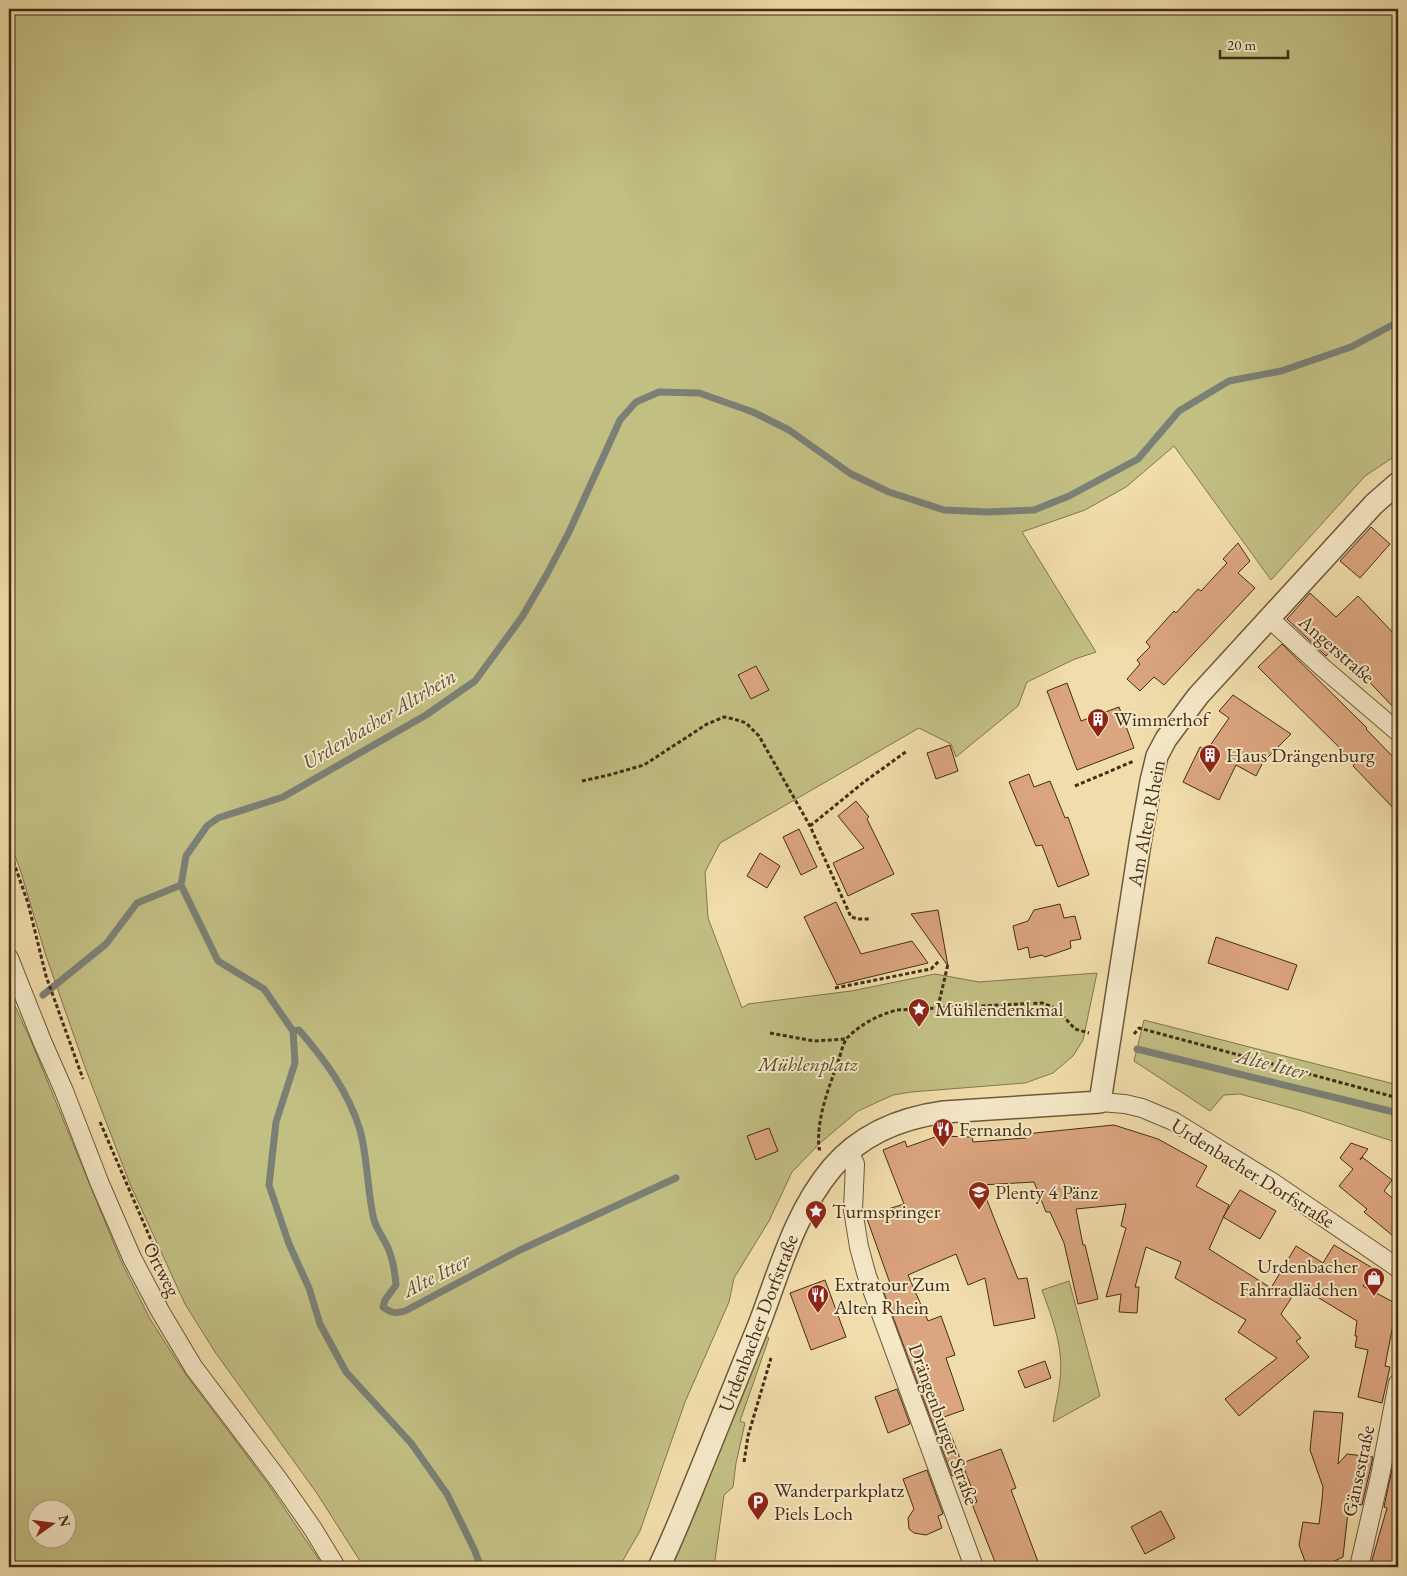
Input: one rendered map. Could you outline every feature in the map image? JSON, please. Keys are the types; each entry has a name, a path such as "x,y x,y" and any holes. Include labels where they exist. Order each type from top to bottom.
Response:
{"street":[{"name":"Am Alten Rhein","path":"1100,1102 1151,781 1157,756 1166,739 1192,702 1374,504 1398,484"},
{"name":"Angerstraße","path":"1269,618 1322,667 1398,732"},
{"name":"Ortweg","path":"9,958 100,1184 132,1258 160,1311 194,1368 278,1479 313,1529 336,1567"},
{"name":"Urdenbacher Dorfstraße","path":"660,1567 760,1322 801,1214 826,1176 848,1151 866,1138 890,1125 919,1116 944,1112 1100,1102 1125,1104 1142,1108 1183,1126 1272,1182 1398,1268"},
{"name":"Drängenburger Straße","path":"848,1151 855,1164 854,1210 859,1247 866,1276 974,1567"},
{"name":"Gänsestraße","path":"1359,1567 1380,1476 1398,1383"}],"path":[{"path":"582,781 644,765 707,724 724,717 746,723 759,736 810,826 851,917 869,919"},
{"path":"810,826 864,782 908,750"},
{"path":"1075,786 1135,761"},
{"path":"9,849 28,902 46,976 83,1080"},
{"path":"835,988 930,969 938,961"},
{"path":"938,1007 948,964"},
{"path":"819,1149 822,1114 830,1082 846,1039 879,1015 897,1010 1042,1003 1056,1008 1075,1029 1090,1033"},
{"path":"1109,1044 1127,1044 1139,1028 1398,1098"},
{"path":"770,1032 814,1041 846,1039"},
{"path":"97,1115 168,1280"},
{"path":"744,1462 748,1436 773,1353"}],"green space":[{"name":"Mühlenplatz","path":"9,9 1398,9 1398,454 1365,476 1271,580 1174,446 1126,487 1085,510 1022,532 1096,652 1075,659 1027,682 1018,706 956,757 951,744 919,728 720,843 705,872 708,918 742,1008 748,1004 851,991 935,974 979,982 1097,973 1083,1040 1073,1056 1053,1073 1025,1083 893,1095 858,1111 819,1144 792,1172 769,1221 734,1278 729,1302 685,1402 640,1531 619,1567 364,1567 316,1492 215,1352 185,1304 130,1184 86,1070 46,956 20,869 9,840"},
{"path":"9,993 31,1041 121,1261 150,1319 186,1375 268,1484 324,1567 9,1567"},
{"path":"1144,1020 1398,1085 1398,1143 1302,1111 1240,1094 1224,1095 1210,1111 1134,1061"},
{"path":"1069,1281 1100,1396 1053,1422 1061,1367 1059,1345 1042,1290"},
{"path":"765,1336 769,1338 740,1421 745,1423 733,1487 724,1495 714,1567 672,1567"}],"building":[{"path":"1371,527 1390,544 1360,578 1340,561"},
{"path":"1238,543 1250,561 1238,573 1255,588 1164,685 1154,677 1140,691 1127,679 1140,664 1137,660 1150,647 1146,642 1174,611 1176,613 1198,589 1201,591 1227,563 1223,559"},
{"path":"1310,593 1336,617 1358,596 1398,638 1398,712 1335,646 1326,656 1287,619"},
{"path":"1282,644 1367,728 1398,762 1398,813 1353,766 1355,763 1258,667"},
{"path":"756,666 769,690 751,699 738,675"},
{"name":"Wimmerhof","path":"1067,683 1081,721 1119,707 1134,748 1077,770 1047,691"},
{"path":"1233,695 1291,734 1265,758 1256,776 1236,765 1219,800 1183,782 1200,747 1207,750 1229,718 1219,711"},
{"path":"950,745 958,771 936,779 927,753"},
{"path":"1029,774 1034,787 1050,781 1065,818 1068,817 1089,875 1058,887 1042,845 1036,846 1009,782"},
{"path":"856,801 869,817 867,819 894,874 848,896 833,863 864,848 838,816"},
{"path":"799,829 817,867 801,875 783,837"},
{"path":"760,853 780,866 767,888 747,876"},
{"path":"836,902 861,954 912,941 928,963 837,985 804,917"},
{"path":"1060,904 1064,918 1075,916 1081,939 1070,941 1071,948 1045,957 1042,955 1030,958 1028,947 1018,950 1013,926 1028,921 1034,910"},
{"path":"938,910 948,966 911,914"},
{"path":"1216,937 1297,965 1288,990 1208,963"},
{"path":"1114,1125 1158,1139 1207,1166 1196,1186 1229,1205 1209,1249 1271,1288 1296,1246 1323,1263 1334,1245 1374,1269 1363,1286 1397,1304 1385,1366 1390,1367 1382,1403 1358,1397 1368,1350 1355,1347 1357,1321 1299,1286 1281,1314 1301,1338 1296,1341 1309,1357 1239,1416 1225,1399 1277,1358 1238,1332 1246,1320 1175,1278 1181,1262 1146,1247 1135,1287 1139,1287 1137,1313 1119,1312 1121,1294 1106,1297 1126,1228 1121,1226 1126,1204 1076,1209 1083,1245 1085,1245 1098,1299 1078,1304 1064,1243 1050,1212 1046,1212 1034,1182 981,1185 1018,1279 1027,1278 1035,1318 994,1326 985,1278 968,1285 956,1254 908,1275 928,1321 941,1316 955,1355 946,1358 964,1410 944,1417 965,1471 952,1476 883,1290 891,1286 866,1216 904,1204 883,1150 905,1141 907,1147 938,1136 972,1137 973,1142 1026,1138 1025,1134"},
{"path":"769,1128 778,1151 756,1160 747,1136"},
{"path":"1351,1143 1368,1149 1362,1157 1392,1180 1384,1191 1398,1203 1398,1240 1364,1212 1367,1209 1339,1186 1353,1169 1340,1158"},
{"path":"1240,1190 1276,1211 1260,1239 1223,1217"},
{"path":"825,1280 846,1337 811,1350 790,1293"},
{"path":"1045,1361 1051,1378 1025,1388 1018,1371"},
{"path":"897,1389 910,1424 888,1433 875,1397"},
{"path":"1314,1411 1343,1413 1338,1464 1347,1454 1373,1457 1362,1505 1349,1503 1343,1557 1322,1567 1307,1567 1299,1545 1303,1522 1319,1524 1322,1500 1323,1487 1310,1450"},
{"path":"1001,1449 1016,1488 1011,1490 1040,1567 997,1567 972,1504 977,1502 962,1463"},
{"path":"1394,1460 1398,1460 1398,1567 1370,1567 1387,1508 1384,1507"},
{"path":"927,1470 943,1514 938,1516 942,1528 926,1535 914,1533 909,1529 908,1518 914,1509 903,1479"},
{"path":"1161,1511 1175,1538 1145,1554 1131,1527"}],"waterway":[{"name":"Urdenbacher Altrhein","path":"481,1567 447,1494 411,1443 346,1372 320,1324 309,1288 289,1244 269,1185 276,1122 295,1063 293,1031 264,989 218,961 181,885 186,856 207,826 218,818 283,797 426,715 475,681 522,617 547,574 569,532 620,420 636,402 659,392 699,393 753,412 789,430 851,474 889,492 944,510 987,512 1034,510 1069,496 1138,459 1179,411 1229,381 1281,371 1351,347 1398,322"},
{"path":"43,995 106,944 137,903 181,885"},
{"name":"Alte Itter","path":"293,1031 299,1030 335,1077 349,1102 360,1130 365,1152 374,1220 388,1248 394,1271 396,1285 385,1300 383,1307 391,1312 405,1311 520,1250 676,1178"},
{"name":"Alte Itter","path":"1137,1049 1398,1113"}],"place":[{"name":"Wimmerhof","path":"1098,738"},
{"name":"Haus Drängenburg","path":"1210,774"},
{"name":"Mühlendenkmal","path":"919,1028"},
{"name":"Fernando","path":"943,1148"},
{"name":"Plenty 4 Pänz","path":"979,1211"},
{"name":"Turmspringer","path":"816,1230"},
{"name":"Urdenbacher Fahrradlädchen","path":"1374,1297"},
{"name":"Extratour Zum Alten Rhein","path":"818,1314"},
{"name":"Wanderparkplatz Piels Loch","path":"758,1521"}]}
